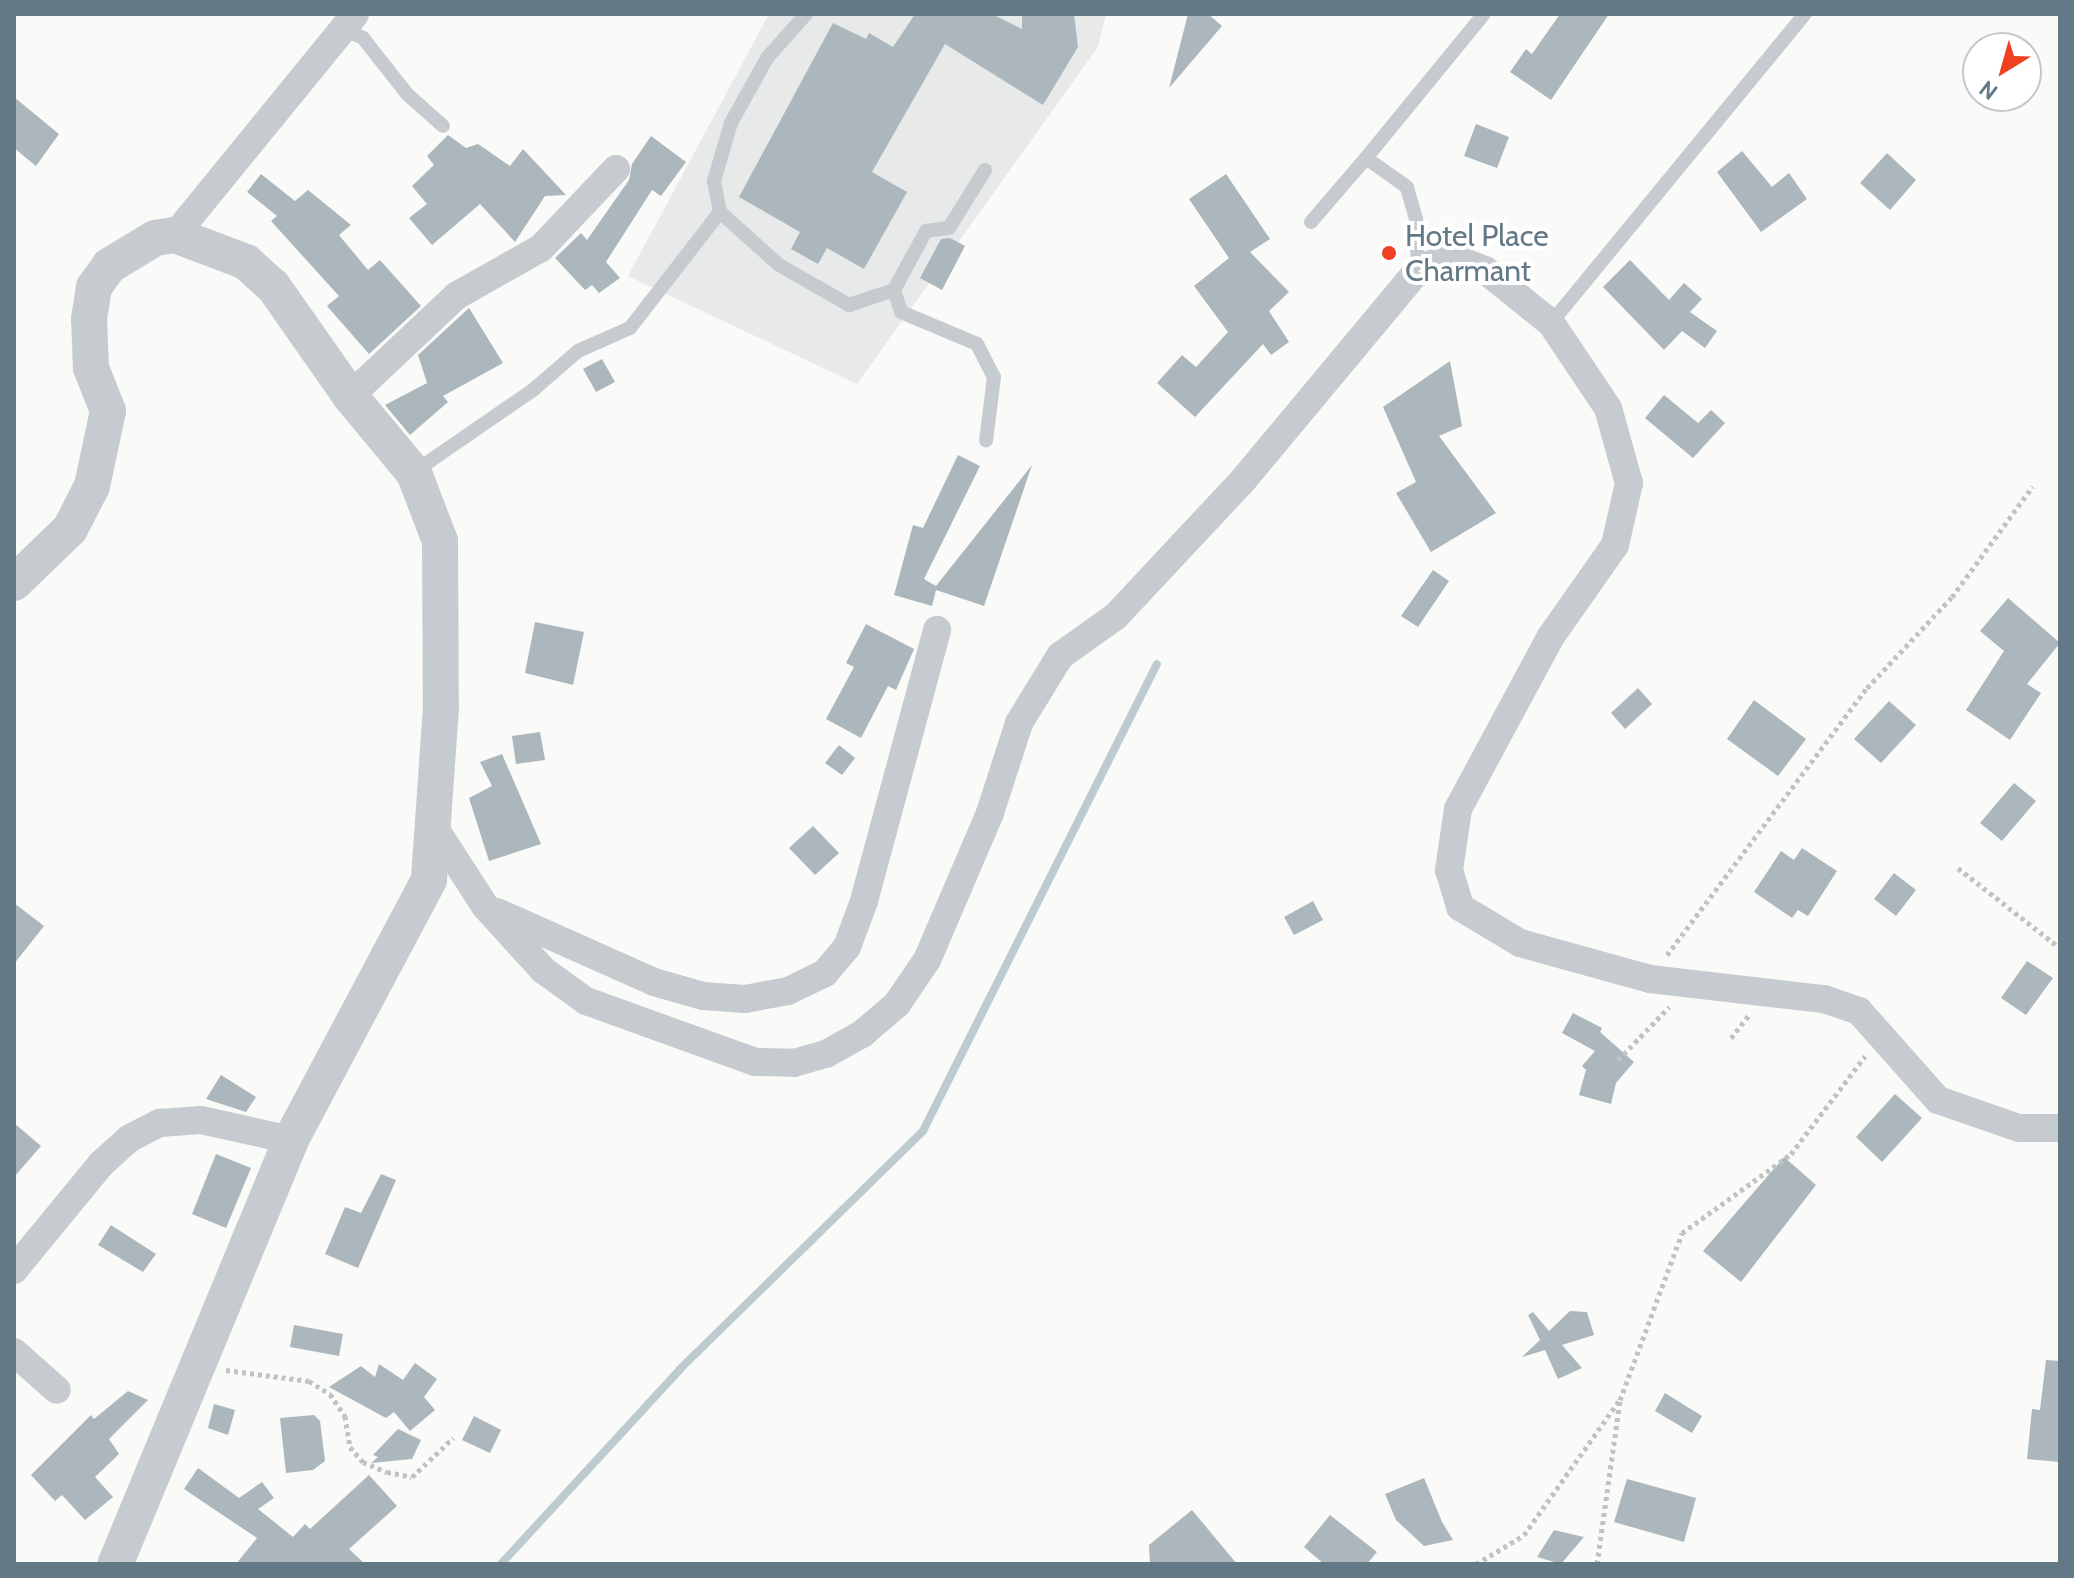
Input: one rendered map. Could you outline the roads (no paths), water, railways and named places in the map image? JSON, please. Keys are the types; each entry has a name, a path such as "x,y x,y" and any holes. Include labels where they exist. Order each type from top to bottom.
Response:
{"street":[{"path":"175,235 349,21"},
{"path":"350,396 456,296 541,248 616,169"},
{"path":"14,583 70,529 92,486 108,411 91,368 89,319 94,287 109,266 155,238 175,235 213,245 255,270 273,286 350,396 414,473 440,541 444,582 436,830 429,880 291,1140 115,1564"},
{"path":"436,830 485,906 543,970 586,1001 712,1050 755,1062 794,1063 826,1054 862,1034 897,1004 927,960 990,813 1019,723 1060,656 1116,616 1244,479 1418,270 1450,256 1485,270 1551,323 1608,408 1629,483 1615,545 1550,638 1458,809 1449,870 1460,907 1520,943 1650,979 1824,999 1859,1011 1938,1100 2019,1128 2060,1128"},
{"path":"485,906 654,982 703,996 745,999 788,991 825,973 847,947 864,901 937,630"},
{"path":"14,1270 101,1164 130,1138 160,1123 201,1120 291,1140"},
{"path":"14,1352 57,1390"}],"lane":[{"path":"806,14 767,58 731,123 714,181 720,212 779,265 849,305 894,290 926,231 949,228 985,170"},
{"path":"1311,222 1484,14"},
{"path":"1551,323 1805,14"},
{"path":"349,21 407,94 443,126"},
{"path":"1366,158 1407,187 1416,219 1418,270"},
{"path":"414,473 533,390 578,351 630,328 720,212"},
{"path":"894,290 901,312 977,344 994,377 986,441"}],"waterway":[{"path":"501,1564 680,1369 923,1131 1157,664"}],"place":[{"name":"Hotel Place Charmant","path":"1389,253"}]}
